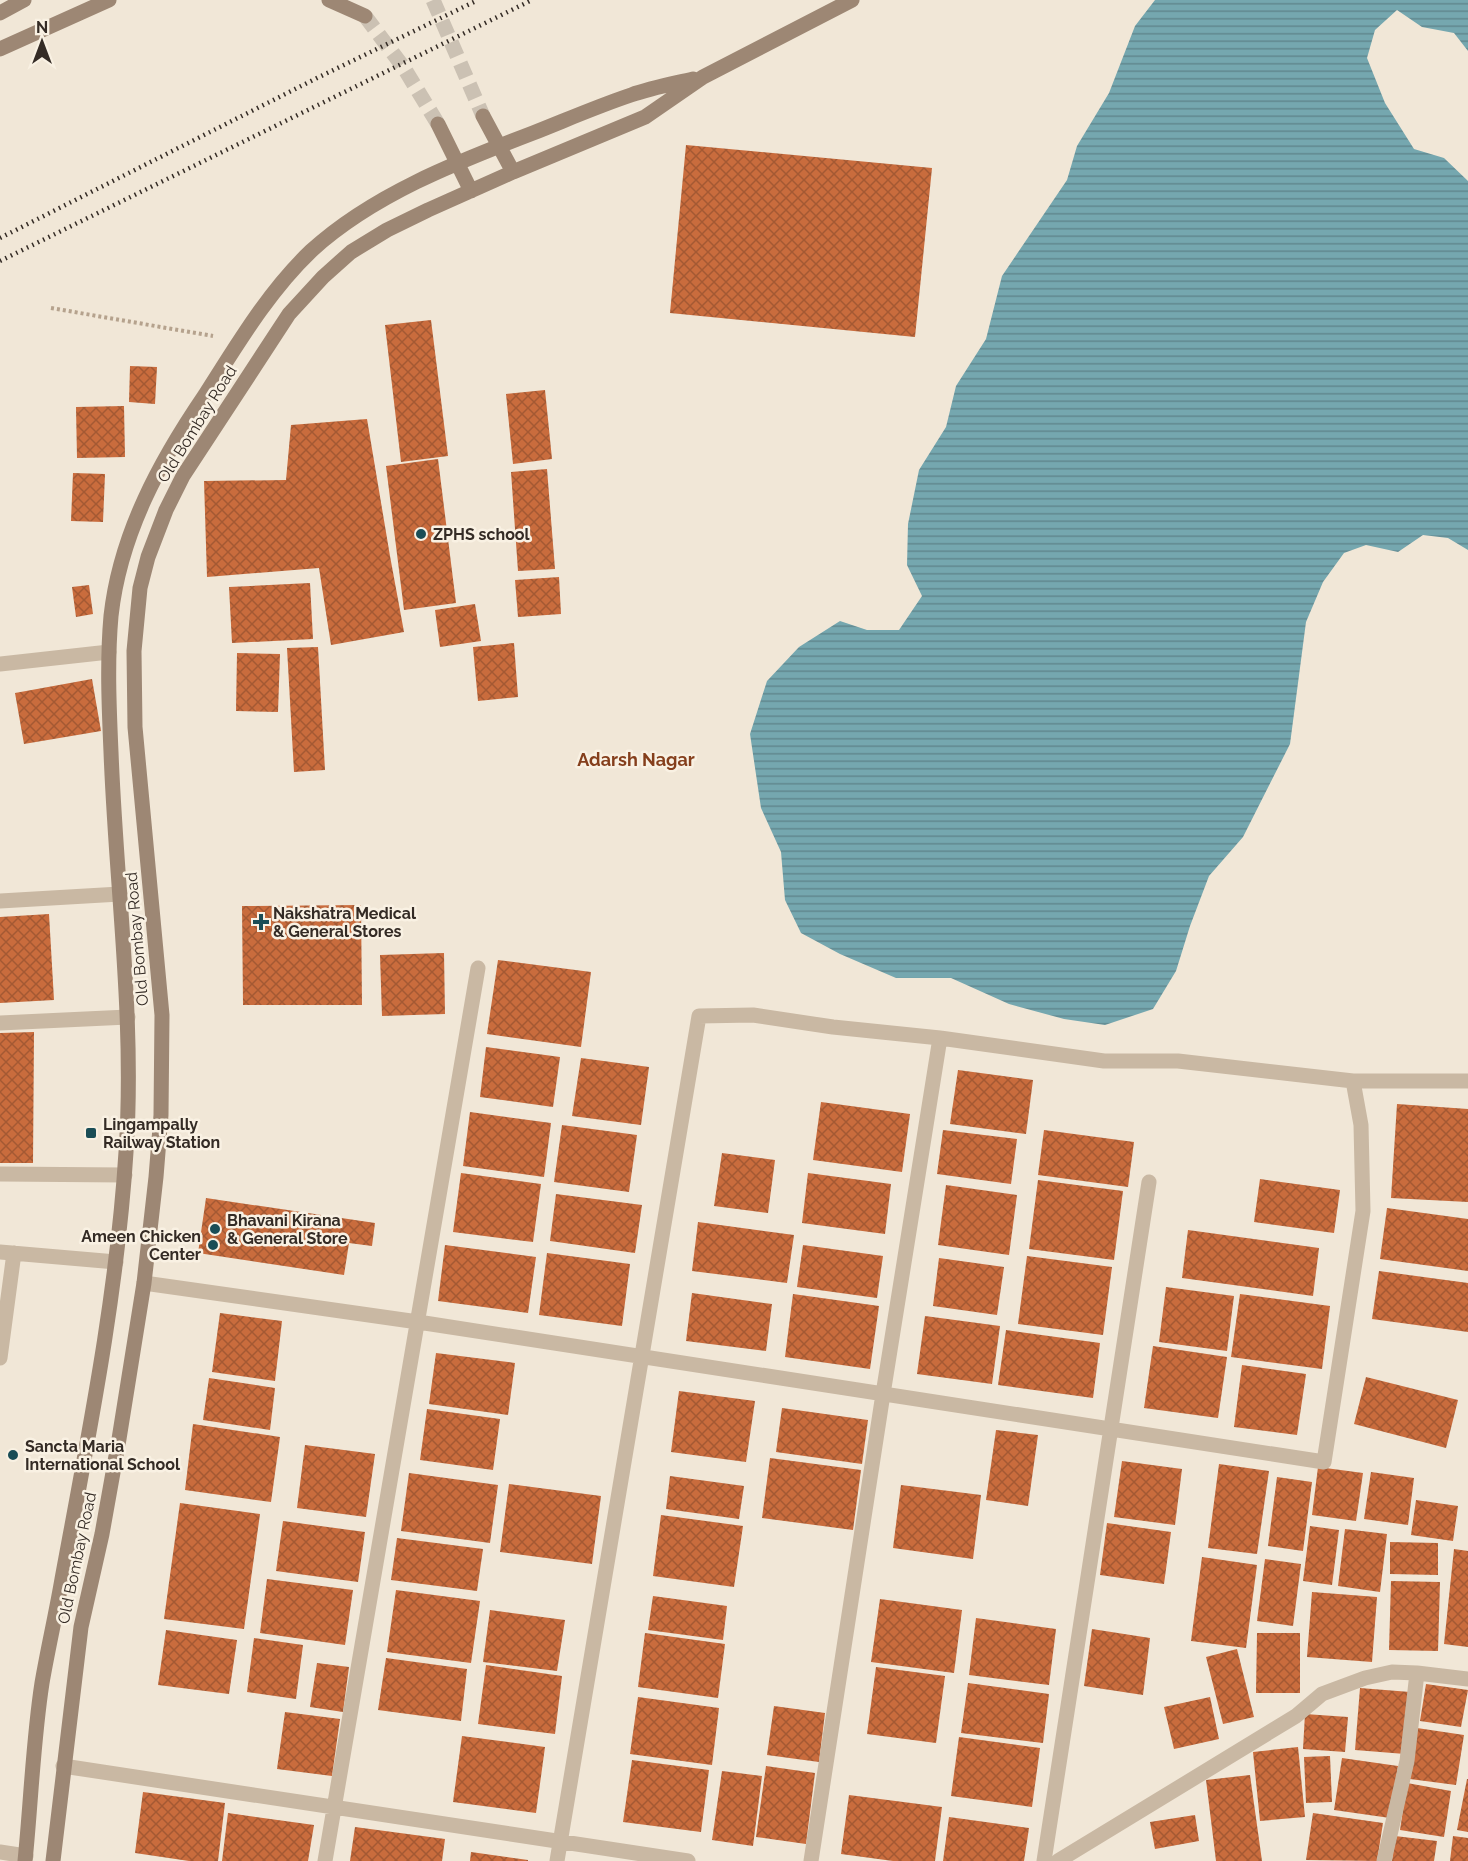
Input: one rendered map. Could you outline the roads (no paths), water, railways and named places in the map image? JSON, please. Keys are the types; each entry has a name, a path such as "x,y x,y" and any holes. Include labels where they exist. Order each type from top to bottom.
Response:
{"main road":[{"path":"0,13 24,0"},
{"path":"0,49 109,0"},
{"path":"329,0 365,16"},
{"path":"703,77 852,0"},
{"name":"Old Bombay Road","path":"26,1858 42,1685 80,1480 116,1262 125,1175 129,1072 128,1017 113,799 109,652 117,580 125,548 159,468 180,431 241,340 287,277 310,252 343,225 382,200 499,146 635,93 703,77"},
{"name":"Old Bombay Road","path":"53,1861 81,1627 104,1524 144,1283 158,1157 162,1065 159,966 135,727 136,619 140,588 148,557 166,510 183,476 290,314 323,277 351,252 387,230 471,191 645,117 703,77"},
{"path":"483,116 513,172"},
{"path":"438,124 471,191"}],"street":[{"path":"0,664 109,652"},
{"path":"0,901 120,894"},
{"path":"326,1861 478,968"},
{"path":"557,1861 699,1016 753,1015 1104,1061 1178,1061 1353,1081 1468,1081"},
{"path":"0,1023 128,1017"},
{"path":"811,1861 940,1038"},
{"path":"144,1283 418,1322 1324,1462 1363,1211 1361,1125 1353,1081"},
{"path":"0,1174 125,1175"},
{"path":"1044,1861 1149,1182"},
{"path":"0,1358 7,1253 116,1262"},
{"path":"1058,1861 1296,1716 1322,1694 1365,1678 1392,1672 1468,1679"},
{"path":"1384,1861 1407,1761 1417,1673"},
{"path":"63,1767 561,1841 645,1858 688,1861"},
{"path":"0,1852 26,1858"}],"water":[{"path":"1155,0 1468,0 1468,51 1454,33 1422,27 1397,10 1375,30 1367,58 1385,103 1414,149 1444,158 1468,181 1468,550 1448,538 1423,535 1398,552 1366,545 1344,553 1323,582 1306,622 1290,744 1243,837 1209,876 1176,971 1153,1009 1105,1025 1064,1019 1009,1004 951,978 896,978 840,954 801,933 785,900 781,852 761,808 750,734 767,681 799,647 840,621 867,630 899,630 922,596 907,565 908,524 919,470 946,427 956,386 986,339 1002,276 1067,180 1077,146 1109,93 1135,26"}],"tunnel":[{"path":"433,0 483,116"},
{"path":"365,16 404,68 438,124"}],"railway":[{"path":"0,238 317,78 478,0"},
{"path":"0,261 532,0"}],"place":[{"name":"ZPHS school","path":"421,534"},
{"name":"Nakshatra Medical & General Stores","path":"261,922"},
{"name":"Lingampally Railway Station","path":"91,1133"},
{"name":"Bhavani Kirana & General Store","path":"215,1229"},
{"name":"Ameen Chicken Center","path":"213,1245"},
{"name":"Sancta Maria International School","path":"13,1455"}],"district":[{"name":"Adarsh Nagar","path":"636,759"}]}
